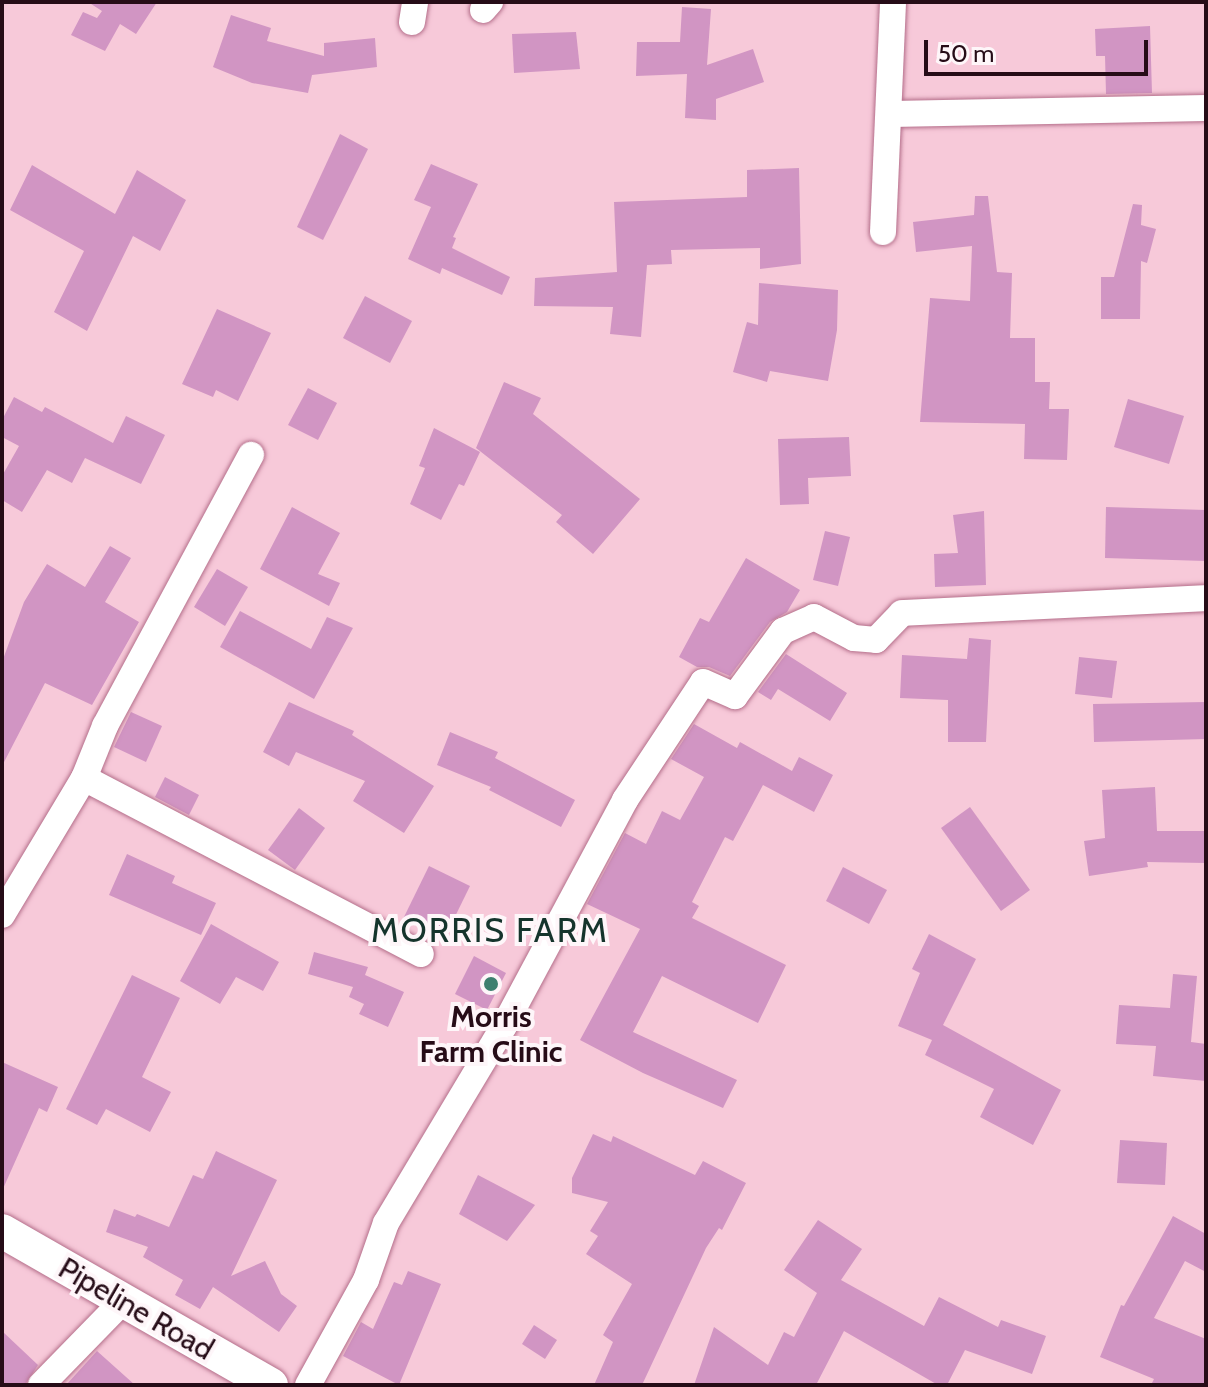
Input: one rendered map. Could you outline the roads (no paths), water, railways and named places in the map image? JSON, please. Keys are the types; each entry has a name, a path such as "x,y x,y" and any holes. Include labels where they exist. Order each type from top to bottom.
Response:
{"street":[{"path":"883,232 891,114 893,2"},
{"path":"891,114 1206,108"},
{"path":"2,915 84,778 105,726 251,455"},
{"path":"308,1385 366,1280 386,1223 504,1026 625,800 703,682 735,696 783,631 814,617 854,638 876,640 902,613 1206,598"},
{"path":"84,778 421,954"},
{"name":"Pipeline Road","path":"2,1231 271,1385"},
{"path":"41,1385 122,1302"}],"place":[{"name":"Morris Farm Clinic","path":"491,984"}],"district":[{"name":"MORRIS FARM","path":"490,931"}]}
